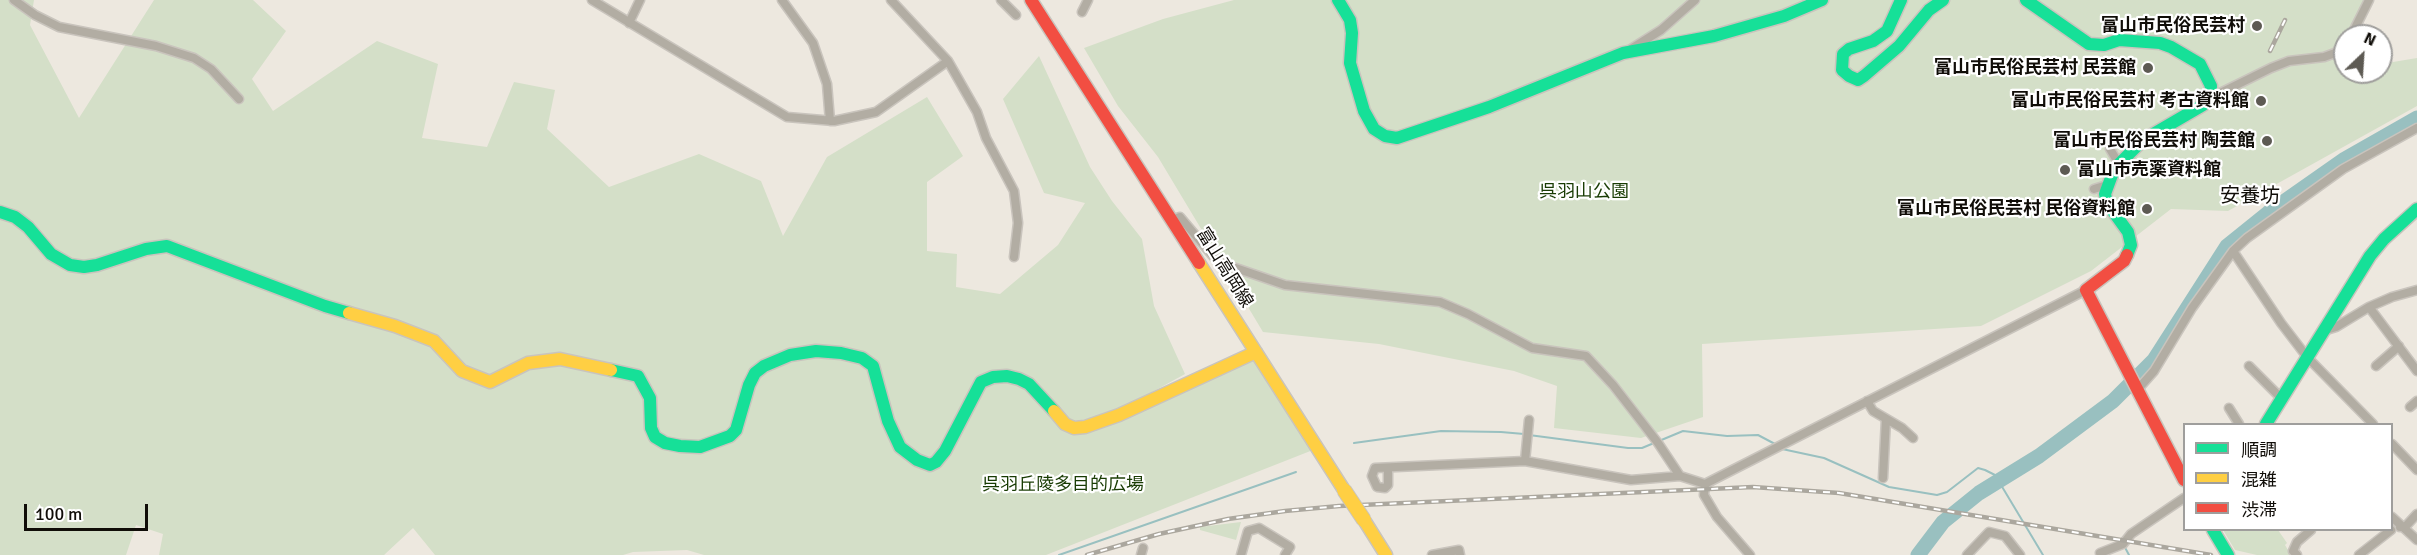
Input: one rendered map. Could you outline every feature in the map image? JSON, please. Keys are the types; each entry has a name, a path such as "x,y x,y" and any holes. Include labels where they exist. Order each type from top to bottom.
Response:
{"street":[{"path":"14,0 35,15 59,27 156,46 194,58 211,69 239,99"},
{"path":"591,0 787,117 830,121 876,112 948,61"},
{"path":"629,23 640,0"},
{"path":"782,0 813,43 827,84 830,121"},
{"path":"891,0 948,61 977,112 986,138 1014,191 1018,223 1014,257"},
{"path":"1000,0 1016,15"},
{"name":"富山高岡線","path":"1031,0 1386,555"},
{"path":"1082,12 1088,0"},
{"path":"1338,0 1350,20 1352,33 1350,63 1357,89 1374,129 1384,136 1397,138 1444,123 1623,53 1662,30 1695,0"},
{"path":"1901,0 1887,30 1873,41 1849,49 1844,54 1842,70 1849,76 1858,80 1864,76 1899,46 1929,10 1942,0"},
{"path":"2026,0 2089,44 2104,45 2119,40 2160,43 2189,57 2200,64 2206,73 2211,86 2210,98"},
{"path":"2357,24 2369,0"},
{"path":"1623,53 1714,36 1784,16 1817,1"},
{"path":"1388,468 1525,461 1631,480 1680,476 1705,484 2086,290 2124,261 2131,245 2128,232 2107,203 2101,187 2119,164 2143,140 2190,115 2210,98 2271,68 2289,62 2333,54"},
{"path":"2138,389 2154,371 2192,308 2233,251 2247,237 2343,169 2417,128"},
{"path":"2110,149 2119,164"},
{"path":"2267,423 2370,256 2384,239 2417,209"},
{"path":"0,212 15,217 28,227 51,254 70,265 84,267 98,265 146,249 167,246 325,306 395,326 434,341 462,371 484,381 497,381 528,363 560,359 638,376 650,398 651,428 655,437 665,443 680,446 700,447 730,436 736,430 749,385 755,373 764,366 790,355 816,351 841,353 862,358 873,366 888,421 900,447 917,460 930,465 936,462 945,451 981,382 993,377 1007,376 1029,384 1065,424 1074,428 1085,427 1119,416 1256,352"},
{"path":"1172,220 1180,217 1218,262 1285,285 1440,302 1532,348 1586,356 1652,435 1680,476"},
{"path":"2233,251 2281,323 2307,357 2372,423"},
{"path":"2086,290 2183,478"},
{"path":"2323,331 2336,327 2369,307 2417,290"},
{"path":"2369,307 2417,370"},
{"path":"2376,366 2399,346"},
{"path":"2249,366 2282,399"},
{"path":"1867,401 1872,411 1913,438"},
{"path":"2229,408 2238,423"},
{"path":"1883,478 1886,419"},
{"path":"1525,461 1529,420"},
{"path":"2393,446 2417,470"},
{"path":"1705,484 1704,495 1712,509 1750,555"},
{"path":"2099,554 2123,544 2132,534 2183,499"},
{"path":"2393,529 2405,527 2417,514"},
{"path":"2393,518 2417,540"},
{"path":"1241,555 1248,531 1259,528 1290,548 1285,555"},
{"path":"2214,531 2228,555"},
{"path":"2298,555 2293,551 2297,542 2309,531"},
{"path":"2359,555 2389,531"},
{"path":"1967,555 1989,532 2005,536 2020,555"},
{"path":"1432,555 1459,550 1460,555"}],"green space":[{"name":"呉羽丘陵多目的広場","path":"0,0 34,0 30,25 79,118 154,0 253,0 286,31 252,79 273,111 377,41 438,64 422,138 487,147 514,82 555,90 547,129 609,187 699,154 761,181 783,236 827,157 927,97 963,156 927,182 927,251 957,254 956,287 1000,294 1058,245 1085,203 1044,193 1003,99 1039,56 1090,167 1112,201 1142,239 1154,306 1185,374 1105,418 1061,422 1074,428 1085,427 1119,416 1256,352 1318,448 1046,555 704,555 687,550 633,552 623,555 435,555 413,528 384,555 159,555 163,534 136,525 126,555 0,555"},
{"name":"呉羽山公園","path":"1234,0 2367,0 2363,24 2333,24 2333,84 2393,84 2393,62 2417,58 2417,106 2228,211 2171,209 2091,271 1981,326 1702,344 1703,417 1641,438 1554,428 1557,386 1514,371 1379,344 1263,332 1158,157 1118,106 1084,48 1163,19"},
{"path":"1241,522 1236,540 1200,530 1200,527"},
{"path":"2224,531 2279,531 2287,543 2285,545 2291,555 2257,555 2235,550"}],"waterway":[{"path":"1918,555 1943,522 1979,493 2039,456 2113,401 2154,360 2227,246 2268,213 2345,159 2417,118"},
{"path":"1354,443 1441,431 1524,434"},
{"path":"1659,441 1683,431 1727,436 1758,435 1775,444"},
{"path":"1529,435 1628,448 1642,448 1654,443"},
{"path":"1782,449 1824,458 1889,487 1937,495 1947,492 1978,468 1985,470 1995,475 2043,555"},
{"path":"1059,555 1296,472"},
{"path":"2121,540 2129,555"}],"railway":[{"path":"2270,51 2285,20"},
{"path":"1087,555 1159,534 1228,519 1285,511 1339,506 1753,487 1839,493 2211,555"}],"traffic: fast":[{"path":"1338,0 1350,20 1352,33 1350,63 1364,111 1374,129 1385,136 1397,138 1489,107 1623,53 1714,36 1784,16 1822,0"},
{"path":"1901,0 1887,31 1873,41 1849,49 1843,54 1842,70 1849,76 1858,80 1864,76 1899,46 1929,10 1943,0"},
{"path":"2026,0 2089,44 2104,45 2119,40 2160,43 2171,47 2200,64 2211,86 2210,98 2203,105 2143,140 2119,164 2112,175 2105,194 2107,203 2128,232 2131,245 2127,255"},
{"path":"2267,423 2370,256 2384,239 2417,209"},
{"path":"0,212 15,217 28,227 51,254 70,265 84,267 97,265 146,249 167,246 349,313"},
{"path":"611,370 638,376 650,398 651,428 655,437 665,443 680,446 700,447 730,436 736,430 749,385 755,373 764,366 790,355 816,351 862,358 873,366 888,421 900,447 917,460 930,465 936,462 945,451 981,382 993,377 1007,376 1019,379 1029,384 1054,411"},
{"path":"2214,531 2228,555"}],"traffic: slow":[{"path":"1199,263 1344,490"},
{"path":"349,313 395,326 434,341 462,371 490,382 528,363 560,359 611,370"},
{"path":"1054,411 1065,424 1074,428 1085,427 1119,415 1256,352"},
{"path":"1344,490 1364,520"},
{"path":"1364,520 1386,555"}],"traffic: jam":[{"path":"1031,0 1199,263"},
{"path":"2127,255 2124,261 2086,290 2183,478"}],"place":[{"name":"富山市民俗民芸村","path":"2257,26"},
{"name":"富山市民俗民芸村 民芸館","path":"2148,68"},
{"name":"富山市民俗民芸村 考古資料館","path":"2261,101"},
{"name":"富山市民俗民芸村 陶芸館","path":"2267,141"},
{"name":"富山市売薬資料館","path":"2065,170"},
{"name":"富山市民俗民芸村 民俗資料館","path":"2147,209"}],"district":[{"name":"安養坊","path":"2250,197"}]}
